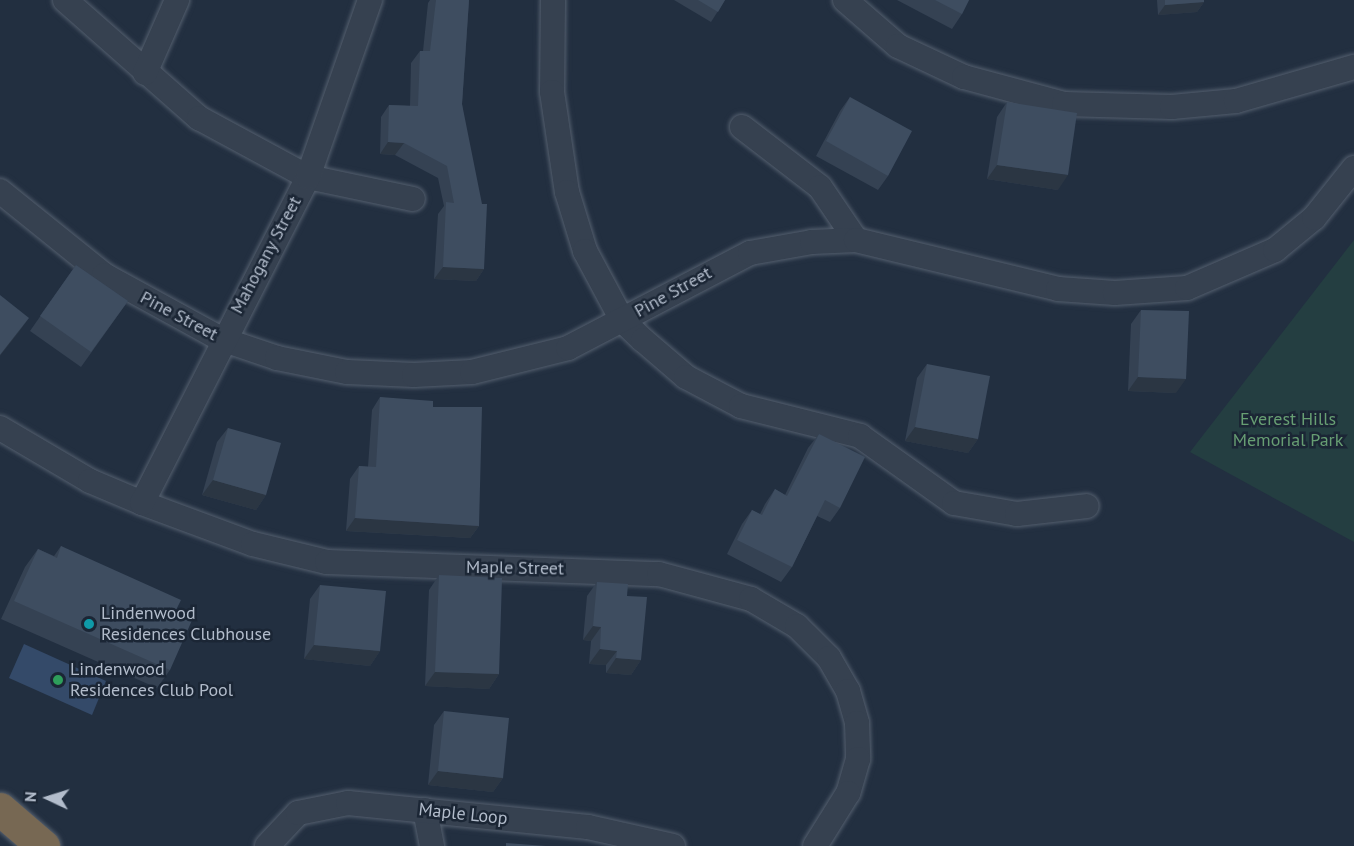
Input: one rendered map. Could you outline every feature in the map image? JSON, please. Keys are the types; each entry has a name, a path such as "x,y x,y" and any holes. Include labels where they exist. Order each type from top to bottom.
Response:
{"highway":[{"path":"0,809 43,846"}],"street":[{"path":"64,0 145,73 200,118 308,177 413,198"},
{"path":"145,73 177,0"},
{"name":"Mahogany Street","path":"142,503 221,339 308,177 370,0"},
{"path":"553,0 552,92 567,192 585,251 622,320 686,377 741,406 860,436 954,503 1017,514 1087,506"},
{"path":"845,0 898,46 964,77 1064,104 1172,107 1236,100 1354,67"},
{"path":"742,127 820,187 856,240"},
{"name":"Pine Street","path":"0,191 104,275 221,339 347,372 414,375 520,363 568,348 750,253 856,240 1058,289 1115,293 1187,288 1275,250 1314,218 1354,168"},
{"name":"Maple Street","path":"0,428 90,481 142,503 253,544 327,562 659,574 751,599 797,626 829,658 848,691 857,723 858,759 848,793 815,846"},
{"name":"Maple Loop","path":"267,846 298,813 348,803 588,827 673,846"},
{"path":"424,810 432,846"}],"green space":[{"name":"Everest Hills Memorial Park","path":"1354,240 1354,542 1190,452"}],"water":[{"name":"Lindenwood Residences Club Pool","path":"24,644 106,681 92,715 9,678"}],"building":[{"path":"436,0 469,0 462,104 482,204 487,204 484,269 443,267 446,202 454,203 447,166 404,143 388,142 389,105 418,106 420,51 430,51"},
{"path":"698,0 725,0 718,12"},
{"path":"935,0 969,0 962,14"},
{"path":"1165,0 1204,0 1204,2 1165,5"},
{"path":"850,97 912,131 888,176 826,141"},
{"path":"1007,102 1077,113 1068,175 997,165"},
{"path":"76,265 128,301 91,352 40,316"},
{"path":"0,295 29,318 0,355"},
{"path":"1141,310 1189,311 1186,379 1138,377"},
{"path":"927,364 990,376 978,439 915,427"},
{"path":"380,397 433,401 433,407 482,407 479,526 355,518 359,466 376,467"},
{"path":"228,428 281,443 266,495 213,480"},
{"path":"819,434 865,457 840,508 825,500 792,567 737,540 752,510 762,515 775,489 787,496"},
{"name":"Lindenwood Residences Clubhouse","path":"61,546 181,600 176,610 193,618 170,670 14,601 38,549 57,558"},
{"path":"439,575 502,578 499,674 435,672"},
{"path":"597,582 628,584 627,596 647,597 641,660 616,658 617,651 600,649 601,627 593,626"},
{"path":"320,585 386,591 380,651 314,645"},
{"path":"444,711 509,718 503,778 438,771"},
{"path":"506,843 546,846 506,846"}],"place":[{"name":"Lindenwood Residences Clubhouse","path":"89,624"},
{"name":"Lindenwood Residences Club Pool","path":"58,680"}]}
